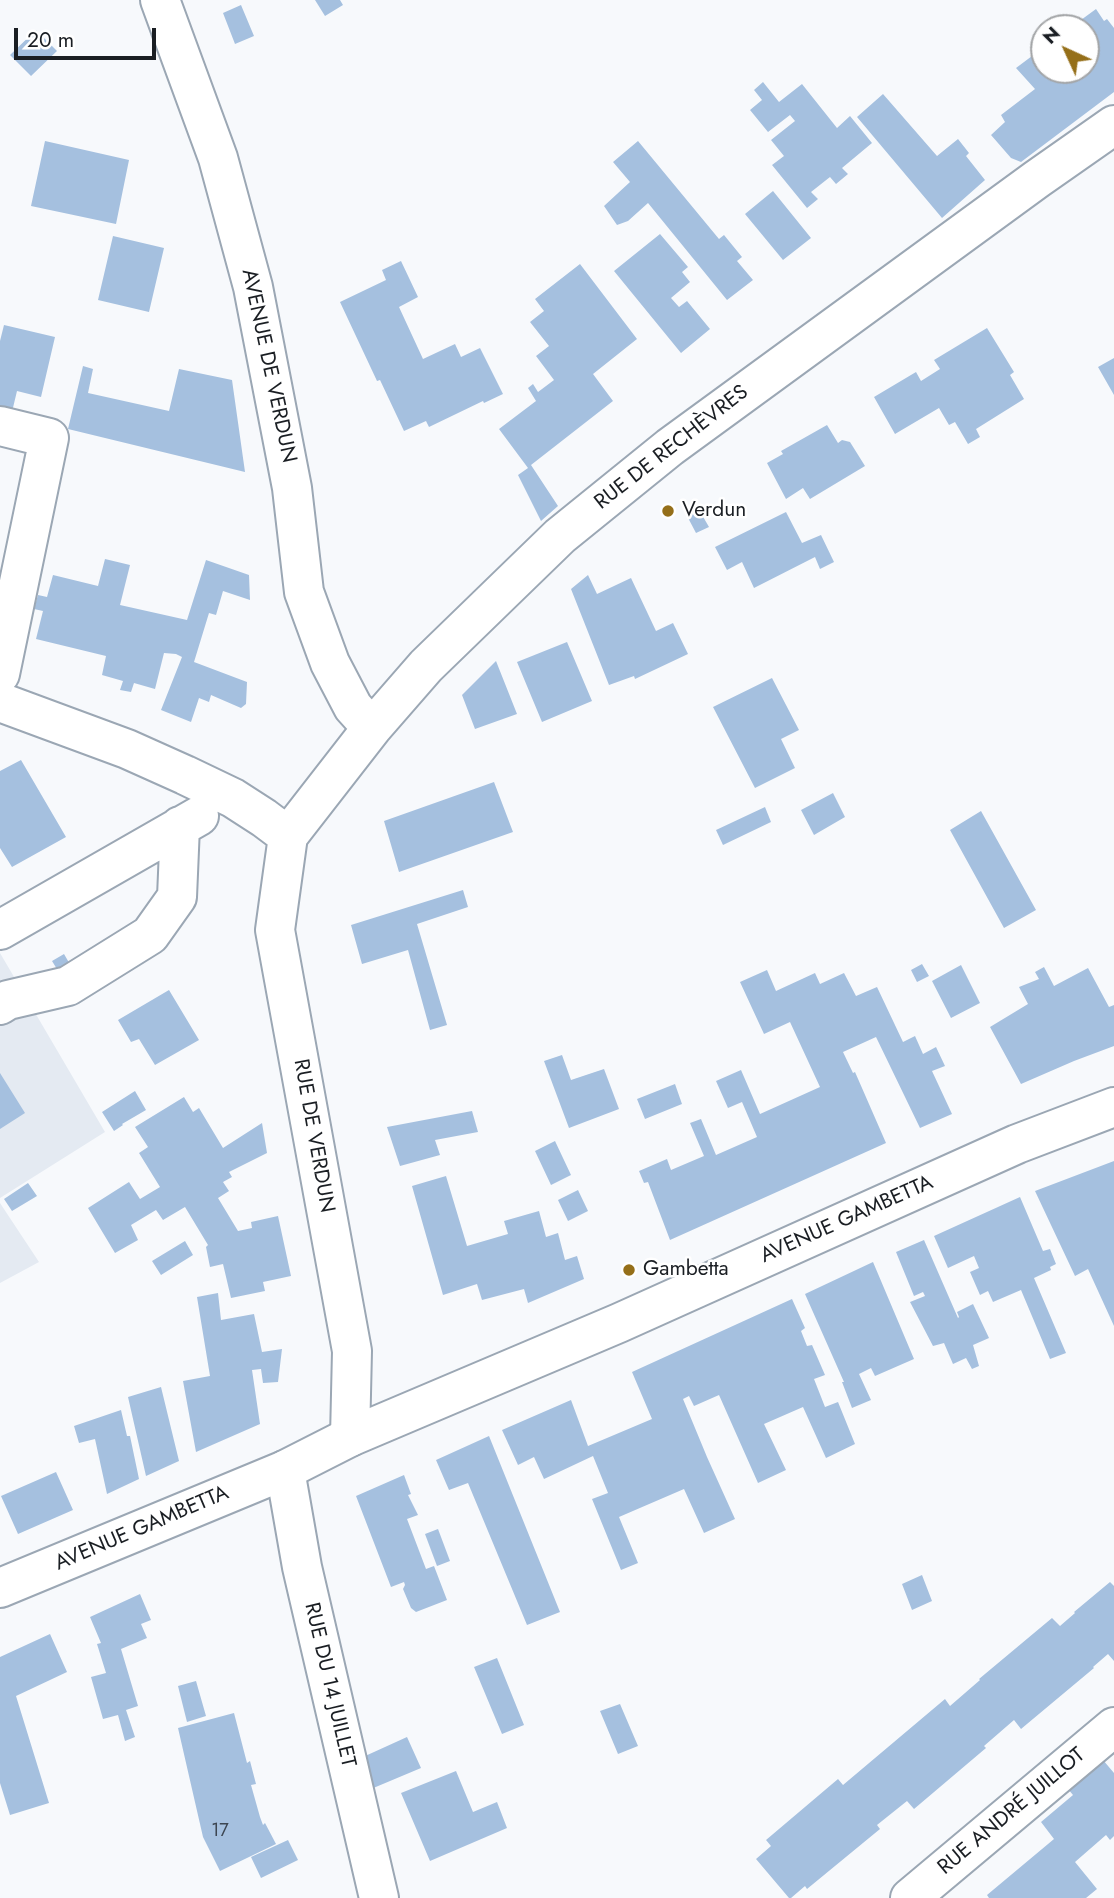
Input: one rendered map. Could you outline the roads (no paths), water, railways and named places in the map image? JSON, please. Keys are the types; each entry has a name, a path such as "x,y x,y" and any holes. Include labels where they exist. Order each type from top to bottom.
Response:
{"street":[{"name":"AVENUE DE VERDUN","path":"160,0 218,158 253,287 292,488 304,592 330,663 353,707 372,728"},
{"name":"RUE DE RECHÈVRES","path":"288,836 372,728 426,666 560,536 660,455 1114,125"},
{"path":"0,426 49,438 0,674"},
{"path":"0,702 127,749 233,798 288,836"},
{"path":"0,930 233,798"},
{"path":"0,1005 8,1000 68,986 150,935 177,897 180,826"},
{"name":"RUE DE VERDUN","path":"288,836 275,930 352,1350 350,1437"},
{"name":"AVENUE GAMBETTA","path":"0,1588 285,1470 350,1437 619,1323 1017,1144 1114,1107"},
{"name":"RUE DU 14 JUILLET","path":"285,1470 302,1567 379,1898"},
{"name":"RUE ANDRÉ JUILLOT","path":"911,1898 1114,1727"}],"place":[{"name":"Verdun","path":"668,511"},
{"name":"Gambetta","path":"629,1270"}]}
